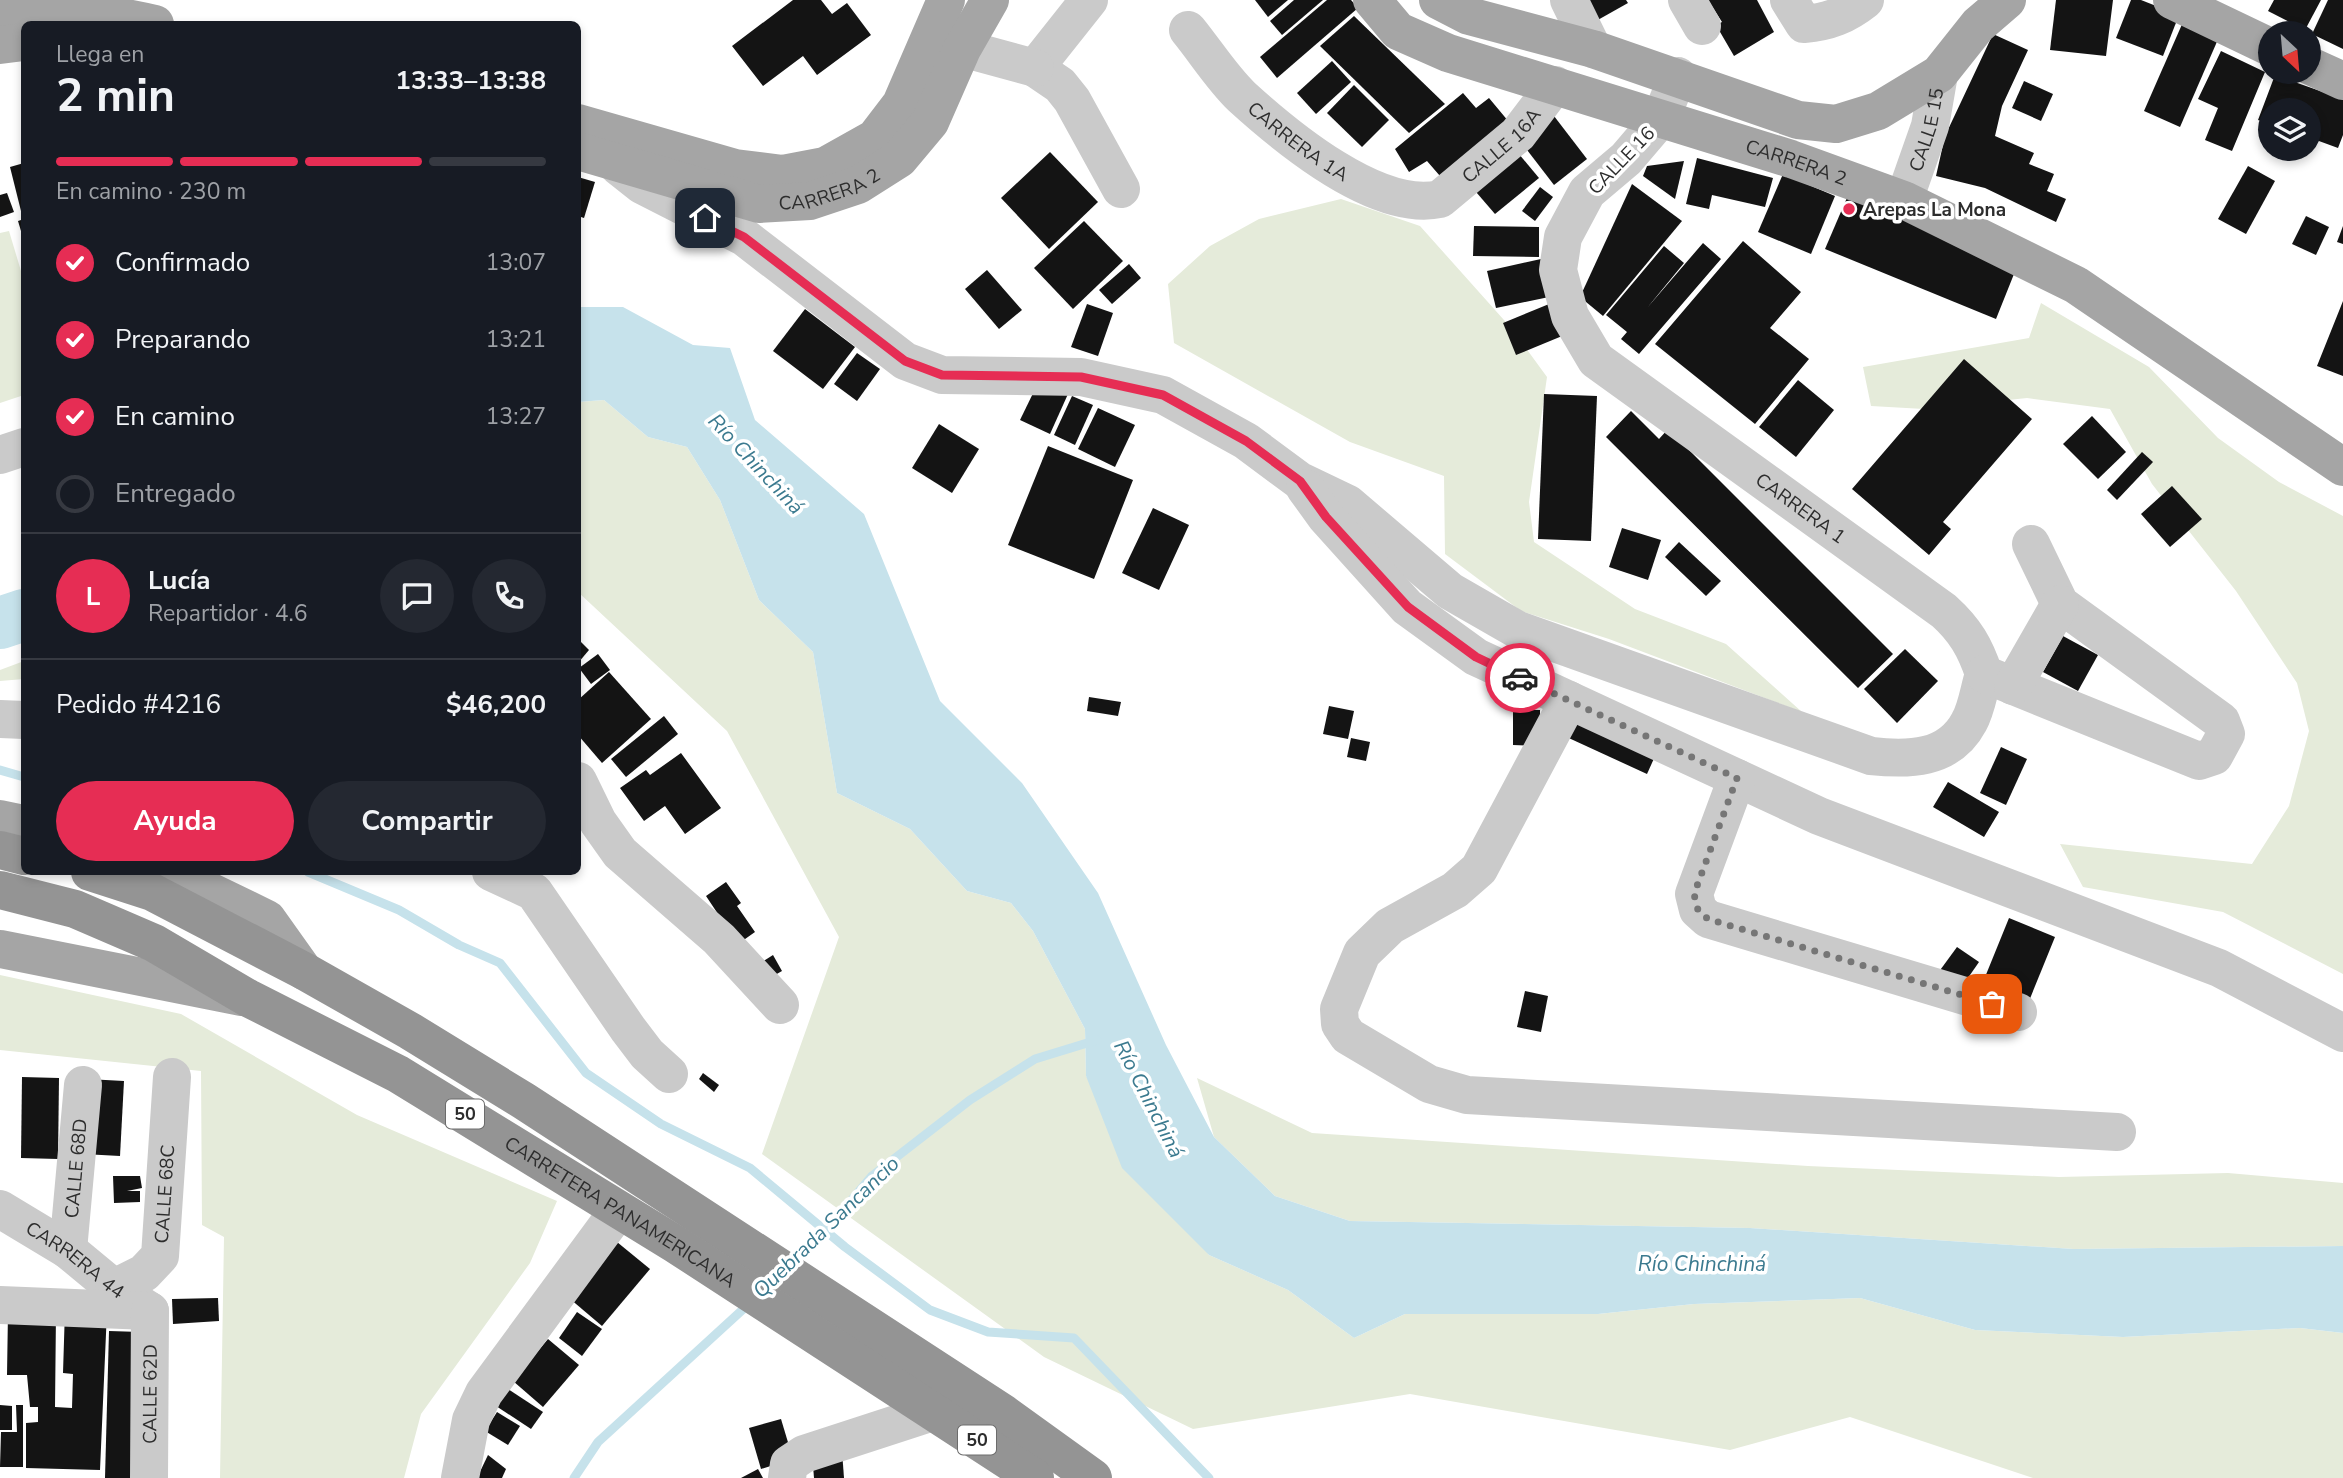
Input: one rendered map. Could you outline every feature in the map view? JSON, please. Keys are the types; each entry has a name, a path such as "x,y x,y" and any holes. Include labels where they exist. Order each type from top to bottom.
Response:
{"highway":[{"path":"0,850 21,855"},
{"name":"CARRETERA PANAMERICANA","path":"99,875 152,892 304,971 502,1087 1003,1413 1093,1478"},
{"name":"CARRETERA PANAMERICANA","path":"0,890 75,909 154,943 248,998 398,1074 500,1134 618,1211 675,1244 1035,1478"}],"main road":[{"name":"CARRERA 2","path":"945,44 946,0"},
{"name":"CARRERA 2","path":"583,137 735,168 783,174 825,166 875,138 945,44 990,0"},
{"name":"CARRERA 2","path":"1372,0 1398,31 1448,53 1661,118 1904,200 2076,285 2342,464"},
{"name":"CARRERA 2","path":"1438,0 1469,16 1593,49 1678,76 1798,120 1836,124 1878,111 1939,74"},
{"name":"CALLE 15","path":"1939,74 1978,25 2007,0"},
{"path":"2172,0 2258,41"},
{"path":"0,9 47,6 141,21"},
{"path":"0,45 21,42"},
{"path":"2321,71 2343,81"},
{"path":"0,819 21,823"},
{"path":"176,875 267,919 304,971"},
{"path":"0,948 248,998"}],"street":[{"path":"1035,68 1089,0"},
{"path":"1569,0 1593,49"},
{"path":"1789,0 1804,24 1825,23 1858,6"},
{"name":"CARRERA 1A","path":"1188,30 1241,95 1340,176 1407,200 1424,203 1440,200"},
{"path":"945,44 1035,68 1060,85 1072,100 1121,189"},
{"name":"CALLE 15","path":"1904,200 1930,126 1939,74"},
{"name":"CALLE 16","path":"1595,360 1570,316 1558,270 1563,237 1587,192 1626,159 1661,118 1678,76"},
{"name":"CALLE 16A","path":"1440,200 1518,134 1555,85"},
{"path":"583,137 642,185 744,237 905,361 942,375 1081,377 1163,395 1246,441 1300,481 1348,503 1450,591 1518,630 1871,756 1906,760 1948,748 1998,680 2060,604"},
{"name":"CARRERA 1","path":"1595,360 1944,611 1963,628 1998,680"},
{"path":"0,454 21,448"},
{"path":"1300,481 1326,517 1408,607 1476,657 1819,816 2219,968 2343,1033"},
{"path":"1998,680 2199,761 2214,756 2227,734 2221,721 2060,604 2031,544"},
{"path":"1569,700 1479,869 1455,890 1391,926 1362,953 1339,1009 1340,1024 1348,1037 1429,1084 1467,1095 2117,1132"},
{"path":"0,719 21,720"},
{"path":"1737,778 1694,894 1698,910 1708,919 2018,1012"},
{"path":"581,797 588,833 621,853 719,939 780,1005"},
{"path":"507,875 543,882 641,1046 669,1074"},
{"name":"CALLE 68C","path":"114,1288 144,1273 160,1256 172,1077"},
{"name":"CALLE 68D","path":"68,1250 83,1085"},
{"name":"CARRERA 44","path":"0,1209 68,1250 114,1288 150,1311"},
{"path":"460,1478 471,1420 484,1393 618,1211"},
{"path":"0,1305 150,1311"},
{"name":"CALLE 62D","path":"149,1478 150,1311"},
{"path":"787,1478 789,1464 804,1454 926,1408"}],"green space":[{"path":"1341,199 1420,226 1512,329 1547,377 1529,502 1534,542 1635,609 1726,644 1802,712 1609,639 1521,611 1445,554 1444,476 1350,442 1174,343 1168,284 1210,246 1259,219"},
{"path":"9,231 21,271 21,396 0,403 0,233"},
{"path":"2041,303 2149,367 2218,438 2279,482 2343,516 2343,974 2223,912 2083,887 2060,844 2252,864 2289,806 2309,731 2297,683 2236,591 2152,484 2110,409 2027,398 1924,409 1871,406 1863,367 2029,338"},
{"path":"604,400 648,437 687,447 720,500 759,600 813,652 837,793 910,829 967,891 1011,903 1033,931 1085,1029 1086,1076 1209,1255 1288,1290 1354,1338 1405,1314 1598,1314 1694,1304 1860,1298 1975,1330 2123,1337 2300,1328 2343,1333 2343,1478 2033,1478 1850,1417 1730,1450 1410,1394 1193,1429 1044,1357 762,1154 839,937 727,731 581,595 581,402"},
{"path":"21,662 21,679 0,681 0,670"},
{"path":"0,975 181,1014 357,1115 557,1201 530,1263 421,1414 404,1478 220,1478 224,1237 202,1225 201,1071 0,1050"},
{"path":"1197,1078 1312,1133 1808,1166 2059,1177 2228,1173 2343,1183 2343,1246 2074,1249 1750,1228 1350,1221 1275,1196 1214,1137"}],"water":[{"path":"581,307 623,307 693,345 730,348 755,420 864,514 940,701 1022,783 1098,893 1166,1045 1214,1137 1275,1196 1350,1221 1750,1228 2074,1249 2343,1246 2343,1333 2300,1328 2123,1337 1975,1330 1860,1298 1694,1304 1598,1314 1405,1314 1354,1338 1288,1290 1209,1255 1122,1168 1086,1076 1085,1029 1033,931 1011,903 967,891 910,829 837,793 813,652 759,600 720,500 687,447 648,437 604,400 581,402"}],"building":[{"path":"793,0 821,0 832,14 847,3 871,35 817,75 803,56 763,86 732,46"},
{"path":"1255,0 1288,0 1268,17"},
{"path":"1294,0 1323,0 1282,35 1270,21"},
{"path":"1327,0 1351,0 1358,8 1277,78 1260,57"},
{"path":"1584,0 1626,0 1628,3 1596,21"},
{"path":"1708,0 1757,0 1774,32 1734,56 1716,25 1722,22"},
{"path":"2056,0 2113,0 2106,56 2050,50"},
{"path":"2131,0 2141,0 2179,15 2163,56 2116,38"},
{"path":"2274,0 2321,0 2310,21 2287,21 2268,11"},
{"path":"2328,0 2343,0 2343,49 2321,38 2321,21 2318,21"},
{"path":"1354,16 1445,104 1409,133 1320,46"},
{"path":"2183,22 2219,37 2180,127 2144,111"},
{"path":"1993,34 2028,50 2002,106 1995,136 2034,153 2029,164 2054,174 2047,191 2066,199 2056,222 1985,188 1936,176 1945,136"},
{"path":"2221,51 2258,69 2260,84 2232,151 2205,140 2218,108 2198,99"},
{"path":"1332,61 1351,82 1316,114 1297,93"},
{"path":"2024,81 2053,94 2041,121 2012,108"},
{"path":"2272,84 2300,84 2343,99 2343,135 2338,148 2321,142 2321,98 2266,98"},
{"path":"1354,85 1389,120 1362,147 1327,113"},
{"path":"1463,93 1476,108 1489,98 1509,122 1440,176 1427,161 1409,172 1395,149"},
{"path":"1554,116 1587,159 1554,185 1521,142"},
{"path":"1514,148 1539,178 1495,214 1470,185"},
{"path":"1050,152 1098,202 1049,249 1001,198"},
{"path":"1697,158 1773,178 1765,207 1712,195 1709,209 1686,204"},
{"path":"1684,161 1675,199 1643,176 1647,166"},
{"path":"21,164 21,211 10,167"},
{"path":"2248,166 2275,181 2246,234 2218,219"},
{"path":"1783,174 1835,196 1811,254 1758,232"},
{"path":"581,178 595,182 584,218 581,217"},
{"path":"1632,184 1682,221 1603,316 1580,297"},
{"path":"1540,187 1553,197 1535,221 1522,211"},
{"path":"7,193 14,212 0,217 0,195"},
{"path":"1849,193 2016,269 1996,319 1825,249"},
{"path":"2306,216 2329,227 2316,255 2292,244"},
{"path":"1084,221 1123,261 1073,309 1034,268"},
{"path":"1474,226 1539,227 1539,257 1473,256"},
{"path":"2343,226 2343,244 2337,242"},
{"path":"1743,241 1801,292 1770,328 1809,359 1755,424 1655,344"},
{"path":"1703,243 1721,259 1639,354 1621,339 1627,332 1606,315 1664,246 1684,263 1647,308"},
{"path":"1541,259 1549,297 1496,308 1487,271"},
{"path":"1129,264 1141,278 1112,304 1099,290"},
{"path":"987,270 1022,310 999,329 965,289"},
{"path":"2343,301 2343,376 2317,366"},
{"path":"1554,302 1567,334 1516,355 1503,323"},
{"path":"1087,304 1113,313 1098,356 1071,347"},
{"path":"805,309 855,347 823,389 773,351"},
{"path":"857,353 880,369 857,401 834,384"},
{"path":"1964,359 2032,419 1943,522 1951,529 1929,555 1852,489"},
{"path":"1798,380 1834,410 1796,457 1759,427"},
{"path":"1039,381 1068,394 1050,434 1020,420"},
{"path":"1544,394 1597,396 1591,541 1538,539"},
{"path":"1072,396 1093,405 1075,445 1054,435"},
{"path":"1098,408 1135,425 1115,467 1078,449"},
{"path":"1631,411 1659,439 1668,429 1893,654 1858,688 1606,437"},
{"path":"2092,416 2126,452 2098,479 2063,444"},
{"path":"939,424 979,449 952,493 912,468"},
{"path":"1048,446 1133,480 1094,579 1008,545"},
{"path":"2142,452 2153,462 2117,500 2107,490"},
{"path":"2172,486 2202,519 2170,547 2141,514"},
{"path":"1153,508 1189,525 1159,590 1122,573"},
{"path":"1622,528 1661,540 1648,580 1609,567"},
{"path":"1679,542 1721,581 1706,596 1665,557"},
{"path":"2063,636 2098,655 2078,691 2043,672"},
{"path":"581,642 589,650 581,659"},
{"path":"1905,649 1938,681 1897,723 1864,689"},
{"path":"598,654 610,670 591,684 581,667"},
{"path":"609,672 651,719 602,763 581,738 581,697"},
{"path":"1089,697 1121,702 1118,716 1087,711"},
{"path":"1329,706 1354,711 1348,739 1323,734"},
{"path":"1513,710 1540,710 1540,746 1513,745"},
{"path":"1569,715 1656,754 1647,774 1560,734"},
{"path":"664,716 678,734 626,777 611,759"},
{"path":"1351,738 1370,742 1366,761 1347,757"},
{"path":"2001,747 2027,759 2006,805 1980,793"},
{"path":"681,753 721,808 685,834 665,806 644,821 620,788 646,770 650,775"},
{"path":"1948,782 1999,812 1984,837 1933,807"},
{"path":"726,882 741,903 737,906 755,932 738,944 706,896"},
{"path":"2009,918 2055,937 2029,1001 1983,982"},
{"path":"1957,947 1979,962 1961,988 1938,973"},
{"path":"773,955 782,971 768,979 759,964"},
{"path":"1525,991 1548,996 1541,1032 1517,1027"},
{"path":"703,1073 719,1085 714,1092 699,1079"},
{"path":"22,1077 59,1078 58,1159 21,1158"},
{"path":"87,1079 124,1081 120,1156 83,1154"},
{"path":"113,1176 140,1176 142,1188 127,1191 140,1191 140,1202 114,1203"},
{"path":"617,1242 650,1269 602,1326 569,1298"},
{"path":"218,1298 219,1321 173,1324 172,1299"},
{"path":"65,1309 107,1311 100,1470 26,1468 26,1423 38,1422 38,1407 30,1407 27,1375 7,1375 8,1312 56,1312 55,1407 72,1408 73,1374 63,1373"},
{"path":"577,1312 602,1329 582,1356 559,1338"},
{"path":"109,1331 141,1332 137,1478 105,1478"},
{"path":"548,1339 579,1365 543,1407 513,1381"},
{"path":"499,1383 543,1412 531,1429 487,1400"},
{"path":"0,1405 12,1406 12,1430 0,1430"},
{"path":"16,1405 23,1405 23,1467 0,1467 1,1432 17,1432"},
{"path":"497,1412 520,1426 508,1445 485,1431"},
{"path":"781,1419 793,1459 761,1469 749,1428"},
{"path":"842,1451 844,1478 814,1478 812,1453"},
{"path":"488,1455 506,1469 502,1478 477,1478"},
{"path":"758,1469 763,1478 741,1478"}],"waterway":[{"name":"Río Chinchiná","path":"0,623 21,616"},
{"path":"0,770 21,776"},
{"path":"315,875 399,910 459,945 500,963 586,1073 661,1124 750,1168 845,1247 930,1310 988,1332 1074,1338 1209,1478"},
{"name":"Quebrada Sancancio","path":"791,1264 825,1232 872,1176 970,1100 1035,1059 1097,1040"},
{"name":"Quebrada Sancancio","path":"574,1478 598,1442 751,1302"}],"way so far":[{"path":"1520,678 1737,778 1694,894 1698,910 1708,919 1992,1004"}],"place":[{"name":"Arepas La Mona","path":"1849,209"}],"route":[{"path":"705,218 744,237 905,361 942,375 1081,377 1163,395 1246,441 1300,481 1326,517 1408,607 1476,657 1520,678"}]}
